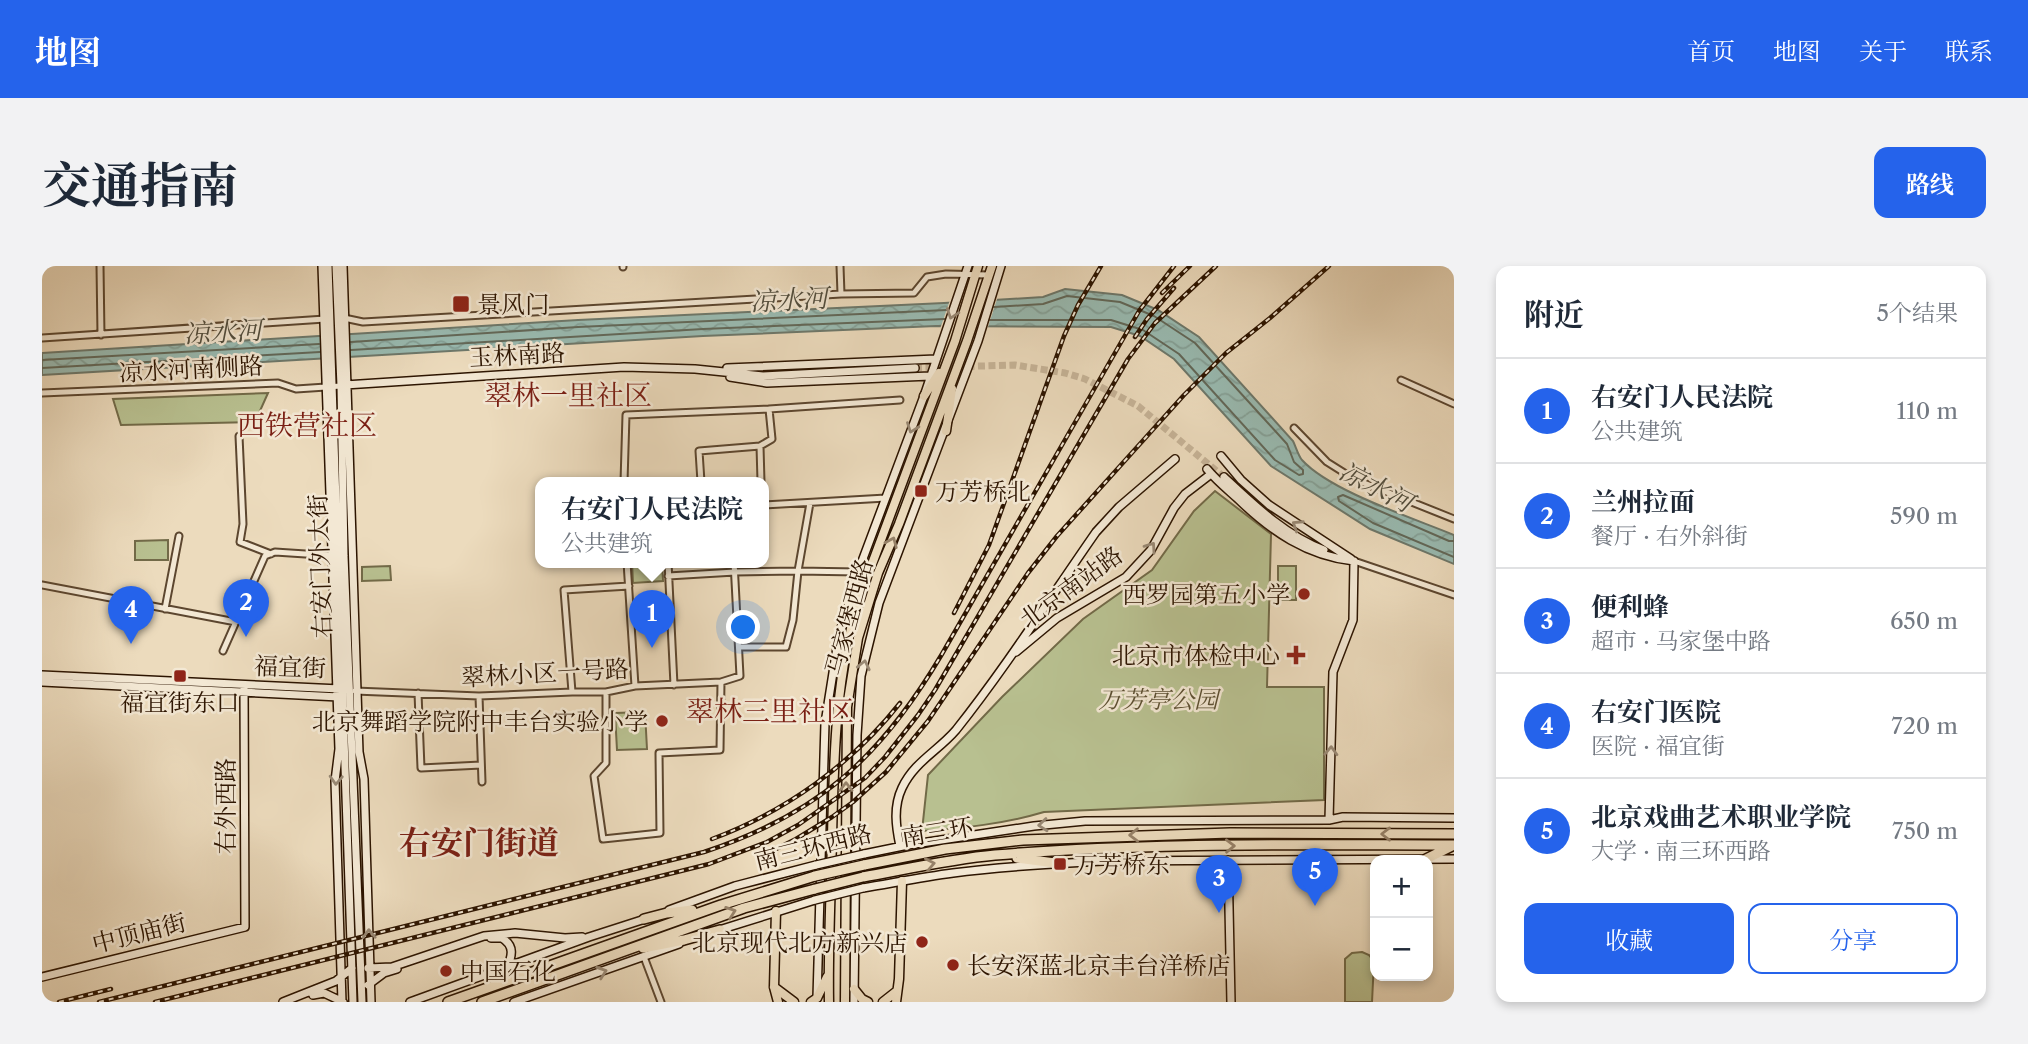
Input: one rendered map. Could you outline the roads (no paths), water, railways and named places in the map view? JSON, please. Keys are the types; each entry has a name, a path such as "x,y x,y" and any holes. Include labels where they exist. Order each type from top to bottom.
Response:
{"highway":[{"name":"南三环","path":"448,1002 721,905 815,876 945,849 1023,839 1230,833 1454,835"},
{"name":"南三环","path":"482,1002 744,908 863,877 946,861 994,855 1129,848 1454,845"},
{"path":"1433,856 1454,845"},
{"path":"994,855 1055,863"},
{"path":"644,919 721,905"},
{"path":"604,957 720,930"},
{"path":"502,1002 544,979"}],"main road":[{"name":"马家堡西路","path":"845,1002 846,707 850,676 858,638 878,573 899,524 991,270"},
{"name":"马家堡西路","path":"829,1002 834,743 840,683 850,626 955,341 977,271"},
{"path":"924,396 948,358"},
{"path":"946,431 956,370"},
{"path":"896,1002 902,881"},
{"path":"776,911 774,987 778,1002"},
{"path":"815,1001 829,974"},
{"path":"774,987 794,1002"},
{"path":"854,989 868,1002"},
{"path":"883,1002 897,991"}],"street":[{"path":"100,266 102,335"},
{"path":"323,266 334,322"},
{"path":"296,1002 324,993 342,1002 335,781 346,694 353,557 328,266"},
{"path":"336,266 336,373"},
{"path":"334,322 343,266"},
{"path":"840,266 841,295"},
{"name":"马家堡西路","path":"854,1002 861,676 879,603 946,431 1001,266"},
{"path":"42,338 914,293 927,278 946,274 967,270 991,270 1000,275"},
{"name":"马家堡西路","path":"815,1001 826,705 839,635 858,572 924,396 967,270"},
{"name":"玉林南路","path":"337,386 624,367 695,369 936,359"},
{"name":"玉林南路","path":"695,369 762,376 915,369"},
{"name":"玉林南路","path":"695,369 767,383 930,376"},
{"name":"右安门外大街","path":"336,373 338,556 346,694 354,1002"},
{"path":"1401,380 1454,404"},
{"name":"凉水河南侧路","path":"42,393 278,383 296,389 337,386"},
{"path":"337,386 338,556 334,610 336,688 346,694 364,779 371,1002"},
{"path":"624,477 625,415 900,400"},
{"path":"701,477 699,451 760,446 772,439 769,409"},
{"path":"1294,428 1327,462 1354,479 1454,519"},
{"path":"239,436 243,524 240,542 271,554"},
{"path":"760,446 761,477"},
{"path":"1220,456 1241,480 1269,505 1354,561"},
{"name":"北京南站路","path":"900,846 896,811 900,792 908,775 955,730 1096,532 1119,507 1175,459"},
{"name":"北京南站路","path":"1003,664 1057,618 1126,577 1151,550 1185,494 1209,471 1253,513 1280,534 1301,547 1338,559 1354,561"},
{"path":"1224,477 1267,516 1318,548 1454,595"},
{"path":"769,505 886,498"},
{"path":"735,568 739,647 786,647 793,620 810,503"},
{"path":"165,609 179,536"},
{"path":"223,651 265,556 275,552 353,557"},
{"name":"右安门外大街","path":"338,556 362,998"},
{"path":"1329,820 1334,672 1353,620 1354,561"},
{"path":"628,568 635,686"},
{"path":"668,568 674,685"},
{"path":"668,576 735,572 858,572"},
{"path":"42,585 236,622"},
{"path":"572,692 564,590 629,586"},
{"path":"334,610 339,588"},
{"name":"翠林小区一号路","path":"346,694 479,696 606,692 635,686 721,682 740,676 739,647"},
{"name":"福宜街","path":"42,675 346,694"},
{"name":"福宜街","path":"42,682 336,688"},
{"path":"606,692 606,763 594,776 603,839 660,833 659,753 720,750 721,682"},
{"name":"右外西路","path":"244,688 244,927"},
{"path":"418,693 421,768 481,765"},
{"path":"479,696 482,782"},
{"name":"南三环西路","path":"410,1002 735,886 900,846 1086,821 1454,818"},
{"path":"514,1002 776,911 863,888 902,881 1055,863 1370,859"},
{"path":"1433,859 1454,859"},
{"path":"1228,860 1231,1002"},
{"name":"中顶庙街","path":"42,977 244,927"},
{"path":"361,967 392,967 499,933 589,937"},
{"path":"362,998 370,982 384,973 483,939 502,938 507,941 512,955 507,968"},
{"path":"644,957 661,1002"},
{"path":"283,1002 326,985 352,968"}],"water":[{"path":"1065,289 1122,295 1158,310 1199,337 1293,441 1302,460 1352,493 1454,535 1454,564 1370,529 1271,466 1174,359 1140,336 1111,327 936,326 703,336 42,375 42,353 578,320 1043,297"}],"tunnel":[{"path":"915,368 1015,365 1085,379 1138,406 1224,477"}],"railway":[{"path":"954,613 989,545 1064,336 1078,305 1101,266"},
{"path":"99,1002 704,852 781,820 814,800 870,752 919,691 1139,311 1174,266"},
{"path":"1162,293 1190,266"},
{"path":"155,1002 709,864 767,842 798,825 865,778 918,715 1128,359 1155,323 1216,266"},
{"path":"764,855 832,817 886,772 928,721 1028,573 1057,536 1184,395 1226,353 1329,266"},
{"path":"1135,337 1174,288"},
{"path":"712,839 765,815 815,784 861,746 900,703"},
{"path":"59,1002 111,989"}],"place":[{"name":"景风门","path":"461,304"},
{"name":"万芳桥北","path":"921,491"},
{"name":"西罗园第五小学","path":"1304,594"},
{"name":"兰州拉面","path":"246,637"},
{"name":"右安门医院","path":"131,644"},
{"name":"右安门人民法院","path":"652,648"},
{"name":"北京市体检中心","path":"1296,655"},
{"name":"福宜街东口","path":"180,676"},
{"name":"北京舞蹈学院附中丰台实验小学","path":"662,721"},
{"name":"万芳桥东","path":"1060,864"},
{"name":"北京戏曲艺术职业学院","path":"1315,906"},
{"name":"便利蜂","path":"1219,913"},
{"name":"北京现代北方新兴店","path":"922,942"},
{"name":"长安深蓝北京丰台洋桥店","path":"953,965"},
{"name":"中国石化","path":"446,971"}],"district":[{"name":"翠林一里社区","path":"568,395"},
{"name":"西铁营社区","path":"307,425"},
{"name":"翠林三里社区","path":"770,711"},
{"name":"右安门街道","path":"479,842"}],"water label":[{"name":"凉水河","path":"789,300"},
{"name":"凉水河","path":"223,332"},
{"name":"凉水河","path":"1376,487"}],"park label":[{"name":"万芳亭公园","path":"1158,699"}]}
